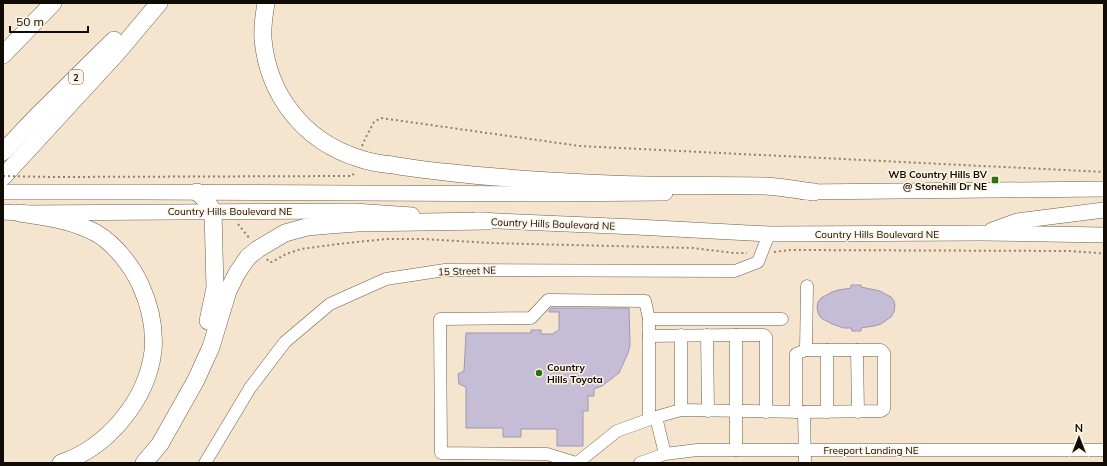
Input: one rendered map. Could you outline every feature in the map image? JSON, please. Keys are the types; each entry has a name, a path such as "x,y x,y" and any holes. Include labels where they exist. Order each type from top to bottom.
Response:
{"highway":[{"path":"3,55 53,3"},
{"name":"2","path":"3,152 36,117 151,3"},
{"path":"3,177 116,53 159,3"},
{"path":"266,3 263,19 263,38 266,61 272,79 282,99 295,118 315,135 330,145 358,158 376,163 416,169 533,180 646,185 767,186 814,192"},
{"path":"134,463 157,429 194,363 208,326 215,288 213,211 206,200 197,192"},
{"path":"9,212 56,218 77,224 97,234 114,248 128,263 136,276 151,313 153,350 143,388 131,408 116,427 100,441 81,454 61,463"},
{"path":"144,463 160,444 196,380 211,347 228,291 237,273 248,257 258,249 286,233 307,227 330,224 488,221"}],"main road":[{"name":"Country Hills Boulevard NE","path":"3,192 541,194 1104,189"},
{"path":"983,233 1017,221 1104,210"},
{"name":"Country Hills Boulevard NE","path":"9,212 354,211 488,221 769,234 983,233 1104,235"},
{"path":"1068,234 1104,245"}],"street":[{"name":"15 Street NE","path":"205,463 250,388 285,342 330,304 386,279 446,270 735,271 758,262 769,234"},
{"path":"806,350 807,286"},
{"path":"665,454 653,418 649,319 646,301 548,300 531,318 440,319 441,458 547,454 557,460 577,463 617,431 653,418 681,410 766,412 800,412 858,412 881,411 884,409 884,353 881,350 806,350 796,354 800,412 806,463"},
{"path":"649,319 782,319"},
{"path":"681,335 681,410"},
{"path":"708,335 708,411"},
{"path":"736,335 736,450"},
{"path":"649,336 764,335 766,337 766,412"},
{"path":"827,350 827,412"},
{"path":"857,350 858,412"},
{"name":"Freeport Landing NE","path":"640,463 665,454 697,450 1104,450"}],"path":[{"path":"3,177 352,176 355,173 358,158 366,137 374,122 381,118 580,146 1104,172"},
{"path":"236,222 250,239"},
{"path":"264,257 269,262 272,262 286,254 301,249 387,239 693,248 734,253 762,253 790,250 1070,250 1104,254"}],"building":[{"path":"851,285 861,285 861,287 880,291 891,297 895,306 891,317 881,324 861,328 861,331 852,331 851,328 844,328 832,324 821,318 817,307 821,298 838,290 851,288"},
{"name":"Country Hills Toyota","path":"551,308 629,308 630,345 628,353 619,373 602,386 594,389 594,396 588,396 588,411 583,411 583,446 557,446 557,429 521,429 521,437 503,437 503,428 466,428 466,387 459,384 458,374 464,371 466,333 531,333 531,330 541,330 541,334 552,334 559,330 559,312 549,312"}],"place":[{"name":"WB Country Hills BV @ Stonehill Dr NE","path":"995,180"},
{"name":"Country Hills Toyota","path":"539,373"}]}
